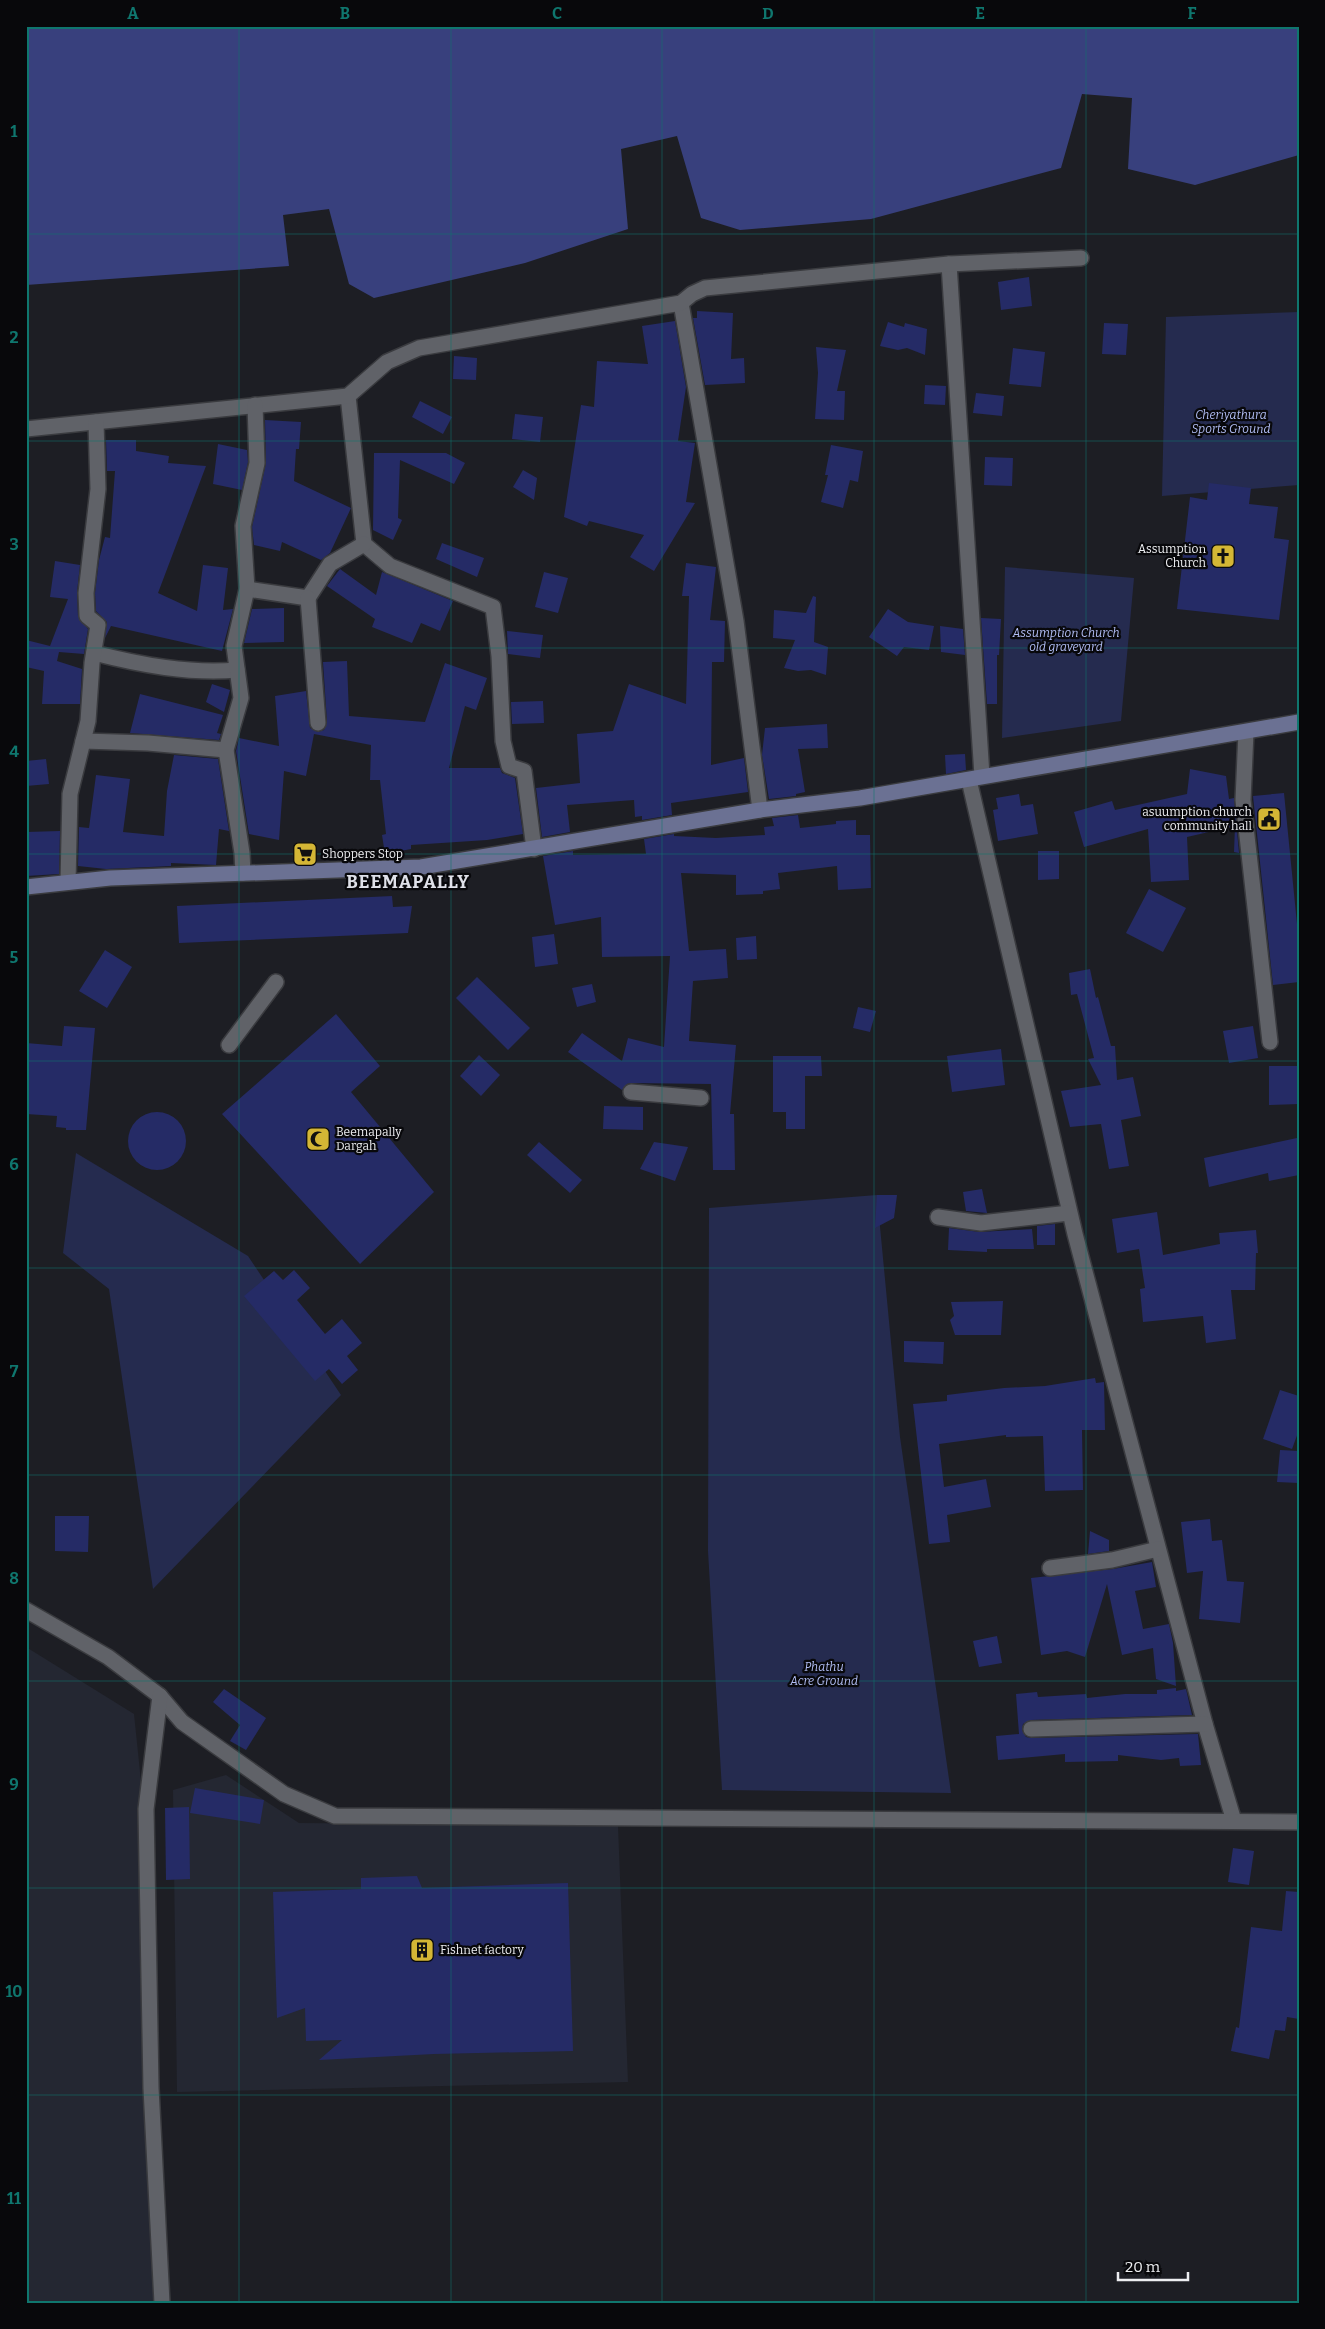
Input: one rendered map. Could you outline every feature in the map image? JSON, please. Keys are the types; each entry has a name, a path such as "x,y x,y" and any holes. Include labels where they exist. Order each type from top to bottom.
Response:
{"main road":[{"path":"26,887 110,878 421,868 760,810 860,798 1299,722"}],"street":[{"path":"26,429 348,396 387,362 419,348 681,303 692,294 705,288 949,264 1081,258"},
{"path":"949,264 976,778 1069,1213 1205,1724 1234,1821"},
{"path":"681,303 736,621 760,810"},
{"path":"348,396 364,544 390,566 493,607 499,656 503,740 510,766 524,772 534,849"},
{"path":"243,874 242,854 226,750 241,698 234,646 246,589 243,526 257,463 255,405"},
{"path":"68,882 70,794 88,721 98,625 88,616 86,593 98,489 96,422"},
{"path":"318,723 308,598 330,564 364,544"},
{"path":"246,589 308,598"},
{"path":"94,653 140,664 208,672 237,670"},
{"path":"1246,732 1243,800 1270,1042"},
{"path":"83,741 148,743 226,750"},
{"path":"229,1045 276,982"},
{"path":"631,1092 700,1098"},
{"path":"938,1217 982,1223 1069,1213"},
{"path":"1050,1568 1112,1560 1158,1549"},
{"path":"26,1610 108,1657 160,1696 182,1722 284,1794 335,1816 1299,1822"},
{"path":"160,1696 146,1809 151,2088 162,2303"},
{"path":"1031,1729 1205,1724"}],"shaded area":[{"path":"26,26 1299,26 1299,155 1195,185 1128,169 1132,98 1082,94 1061,168 871,219 740,230 701,218 677,136 621,149 628,229 525,263 374,298 349,284 329,209 283,215 289,266 26,285"},
{"path":"26,1647 134,1714 147,1839 158,2303 26,2303"},
{"path":"226,1775 299,1823 618,1826 628,2082 177,2092 173,1790"}],"green space":[{"name":"Cheriyathura Sports Ground","path":"1299,312 1299,485 1162,496 1166,317"},
{"name":"Assumption Church old graveyard","path":"1005,567 1134,578 1121,721 1002,738"},
{"path":"76,1153 248,1256 341,1395 153,1589 109,1289 63,1253"},
{"name":"Phathu Acre Ground","path":"877,1195 900,1437 951,1793 722,1790 708,1551 709,1208"}],"building":[{"path":"1029,277 1032,306 1001,310 998,282"},
{"path":"697,311 733,313 731,359 744,358 745,383 705,385 693,318 697,318"},
{"path":"675,321 686,387 678,441 695,443 686,502 695,503 654,571 630,557 644,535 589,521 587,526 564,517 581,405 594,407 597,361 648,364 642,326"},
{"path":"888,322 904,327 905,323 927,329 925,355 907,348 898,350 880,346"},
{"path":"1104,323 1128,324 1126,355 1102,354"},
{"path":"816,347 846,350 837,391 845,391 844,420 815,419 818,373"},
{"path":"1013,348 1045,352 1041,387 1009,384"},
{"path":"454,356 477,358 476,380 453,379"},
{"path":"925,385 946,386 945,405 924,404"},
{"path":"976,393 1004,396 1002,416 973,413"},
{"path":"420,401 452,417 443,434 412,417"},
{"path":"515,414 543,417 540,442 512,439"},
{"path":"265,420 301,422 299,449 296,449 294,481 351,508 330,553 321,560 282,542 280,551 254,545 252,527 266,463"},
{"path":"106,440 136,440 136,451 169,456 168,463 206,466 158,593 197,611 203,565 228,568 223,610 233,609 222,651 111,626 105,638 107,622 96,611 95,593 99,560 105,537 110,538 115,471 107,471"},
{"path":"218,444 247,450 248,462 242,490 213,484"},
{"path":"831,445 863,451 858,482 850,480 843,508 821,502 828,475 825,475"},
{"path":"374,453 446,453 465,463 454,484 400,460 398,518 402,520 393,540 373,530"},
{"path":"985,457 1013,458 1012,486 984,485"},
{"path":"523,470 537,478 534,500 513,487"},
{"path":"1209,483 1251,488 1249,504 1278,507 1274,538 1289,540 1279,620 1177,609 1190,497 1207,500"},
{"path":"442,543 484,558 477,577 436,559"},
{"path":"55,561 80,565 77,592 78,616 88,629 84,654 59,652 57,661 82,669 80,704 42,704 44,671 26,667 26,640 50,646 68,599 50,597"},
{"path":"686,563 716,567 710,620 725,621 724,662 712,662 711,765 744,758 748,792 671,803 672,815 642,820 642,816 635,817 634,800 567,805 570,832 542,837 536,788 580,783 577,734 613,731 629,684 686,704 689,596 682,596"},
{"path":"340,569 376,595 382,572 453,601 440,631 421,623 412,643 372,627 375,619 327,586"},
{"path":"544,572 568,578 558,613 535,607"},
{"path":"813,596 816,597 814,642 828,647 826,675 811,670 798,671 784,668 795,640 773,638 774,610 806,613"},
{"path":"284,608 284,642 244,643 252,609"},
{"path":"888,609 908,622 934,626 929,650 904,647 897,656 869,637"},
{"path":"981,618 1001,619 999,655 997,655 997,704 987,704"},
{"path":"940,626 963,629 965,655 941,652"},
{"path":"507,631 543,635 540,658 508,654"},
{"path":"347,661 349,716 425,722 445,663 487,678 476,710 465,706 449,768 500,768 502,773 515,778 523,834 487,840 411,845 411,849 385,854 382,835 386,834 380,780 370,780 371,745 314,734 306,776 284,771 279,840 249,834 236,751 239,738 279,746 275,696 306,691 310,728 318,732 324,730 327,722 323,662"},
{"path":"212,684 230,690 224,712 206,702"},
{"path":"140,694 223,715 217,733 221,734 219,740 130,733"},
{"path":"543,701 544,723 512,724 511,702"},
{"path":"827,724 828,748 798,749 805,792 796,794 796,796 769,799 762,755 765,728"},
{"path":"965,754 966,770 946,774 945,755"},
{"path":"174,755 218,759 229,831 219,829 216,865 171,863 171,866 106,869 78,866 79,827 89,828 96,775 130,779 123,832 164,836 167,791"},
{"path":"46,759 49,784 26,786 26,761"},
{"path":"1190,769 1226,776 1229,799 1234,798 1239,853 1234,852 1235,826 1187,837 1189,880 1151,882 1148,829 1084,847 1074,812 1112,801 1115,810 1187,794"},
{"path":"1284,793 1299,944 1299,982 1273,985 1253,796"},
{"path":"1019,794 1021,806 1033,804 1038,834 998,841 993,810 998,809 996,798"},
{"path":"798,815 800,828 836,824 836,821 856,820 856,835 870,835 871,888 838,890 837,866 778,873 780,889 763,891 763,894 736,895 736,875 681,873 689,951 726,949 728,978 693,981 689,1041 736,1045 730,1114 734,1114 735,1170 713,1170 711,1084 631,1083 627,1084 622,1090 568,1052 582,1033 622,1061 628,1038 664,1047 670,956 602,957 601,917 555,925 543,856 573,851 573,855 646,854 644,839 674,834 674,836 716,838 765,835 764,827 774,826 772,818"},
{"path":"60,831 59,874 26,876 26,832"},
{"path":"1038,851 1059,851 1059,879 1038,880"},
{"path":"1149,889 1186,908 1163,952 1126,933"},
{"path":"392,896 393,907 412,906 408,933 179,943 177,906"},
{"path":"554,934 558,964 535,967 532,937"},
{"path":"756,936 757,959 737,960 736,938"},
{"path":"105,950 132,967 107,1008 79,991"},
{"path":"1090,969 1096,998 1098,997 1111,1046 1115,1046 1117,1080 1133,1077 1141,1116 1121,1120 1129,1166 1109,1169 1101,1124 1070,1127 1061,1091 1101,1085 1088,1059 1094,1058 1077,994 1071,995 1069,973"},
{"path":"477,977 530,1028 508,1050 456,998"},
{"path":"592,984 596,1002 577,1007 572,988"},
{"path":"858,1007 876,1011 870,1032 853,1028"},
{"name":"Beemapally Dargah","path":"336,1014 380,1066 351,1092 434,1192 360,1264 222,1114"},
{"path":"64,1026 95,1028 86,1130 66,1130 66,1128 56,1127 57,1116 26,1114 26,1043 62,1046"},
{"path":"1253,1026 1258,1058 1229,1063 1223,1031"},
{"path":"1001,1049 1005,1085 952,1092 947,1056"},
{"path":"479,1055 500,1075 481,1096 460,1076"},
{"path":"773,1056 821,1056 822,1076 805,1076 805,1129 786,1129 786,1112 773,1112"},
{"path":"1269,1066 1298,1066 1299,1104 1269,1105"},
{"path":"604,1106 643,1107 643,1130 603,1129"},
{"path":"151,1112 163,1112 178,1120 186,1135 186,1147 178,1162 163,1170 151,1170 136,1162 128,1147 128,1135 136,1120"},
{"path":"1297,1138 1299,1175 1269,1181 1268,1173 1209,1187 1204,1158"},
{"path":"539,1142 582,1180 570,1193 527,1155"},
{"path":"654,1142 688,1147 675,1181 640,1169"},
{"path":"982,1189 987,1213 966,1211 963,1192"},
{"path":"877,1195 897,1195 894,1218 875,1228"},
{"path":"1157,1212 1163,1255 1220,1244 1219,1233 1256,1230 1258,1253 1256,1253 1255,1290 1231,1290 1236,1339 1206,1343 1203,1316 1143,1322 1140,1289 1145,1288 1139,1249 1117,1253 1112,1219"},
{"path":"1055,1224 1055,1245 1037,1245 1037,1226"},
{"path":"949,1228 980,1232 1032,1229 1034,1249 987,1249 987,1252 948,1250"},
{"path":"294,1270 310,1288 297,1300 325,1334 342,1319 362,1343 347,1356 358,1370 342,1384 329,1369 315,1381 244,1296 274,1271 283,1280"},
{"path":"1003,1301 1001,1335 955,1335 950,1320 954,1316 951,1302"},
{"path":"904,1341 944,1342 943,1364 904,1362"},
{"path":"1095,1378 1096,1383 1104,1382 1105,1430 1082,1430 1083,1490 1045,1491 1043,1436 1006,1437 1006,1435 939,1444 944,1487 986,1479 991,1507 947,1515 950,1542 929,1544 913,1404 947,1401 947,1395 1004,1388 1045,1386"},
{"path":"1280,1390 1299,1396 1299,1430 1292,1449 1263,1439"},
{"path":"1280,1450 1299,1451 1299,1483 1277,1482"},
{"path":"55,1516 89,1516 88,1552 55,1551"},
{"path":"1210,1519 1212,1541 1222,1540 1227,1581 1244,1582 1240,1623 1199,1619 1203,1571 1187,1573 1181,1522"},
{"path":"1090,1531 1109,1540 1109,1551 1088,1554"},
{"path":"1152,1562 1156,1587 1135,1591 1143,1629 1169,1624 1173,1643 1176,1686 1156,1679 1153,1648 1122,1655 1107,1584 1085,1657 1067,1651 1041,1655 1031,1578 1113,1569"},
{"path":"997,1636 1002,1663 979,1667 973,1641"},
{"path":"1176,1688 1176,1691 1186,1689 1192,1715 1031,1720 1023,1724 1022,1730 1026,1737 1031,1738 1198,1734 1201,1765 1180,1766 1179,1758 1161,1760 1118,1755 1118,1761 1065,1762 1065,1754 998,1760 996,1736 1019,1734 1016,1694 1037,1692 1038,1697 1086,1694 1087,1698 1125,1694 1157,1694 1157,1690"},
{"path":"224,1689 266,1718 246,1750 230,1741 240,1725 213,1702"},
{"path":"195,1788 264,1800 260,1824 190,1813"},
{"path":"189,1807 190,1879 166,1880 165,1808"},
{"path":"1233,1848 1254,1851 1249,1885 1228,1882"},
{"name":"Fishnet factory","path":"417,1876 422,1888 568,1883 573,2051 434,2054 319,2060 342,2040 306,2041 305,2008 277,2018 273,1892 361,1889 361,1878"},
{"path":"1286,1891 1299,1892 1299,2019 1287,2017 1285,2031 1275,2030 1269,2059 1231,2051 1236,2027 1239,2028 1251,1927 1282,1931"}],"place":[{"name":"Assumption Church","path":"1223,556"},
{"name":"asuumption church community hall","path":"1269,819"},
{"name":"Shoppers Stop","path":"305,854"},
{"name":"Beemapally Dargah","path":"318,1139"},
{"name":"Fishnet factory","path":"422,1950"}],"district":[{"name":"BEEMAPALLY","path":"408,882"}]}
